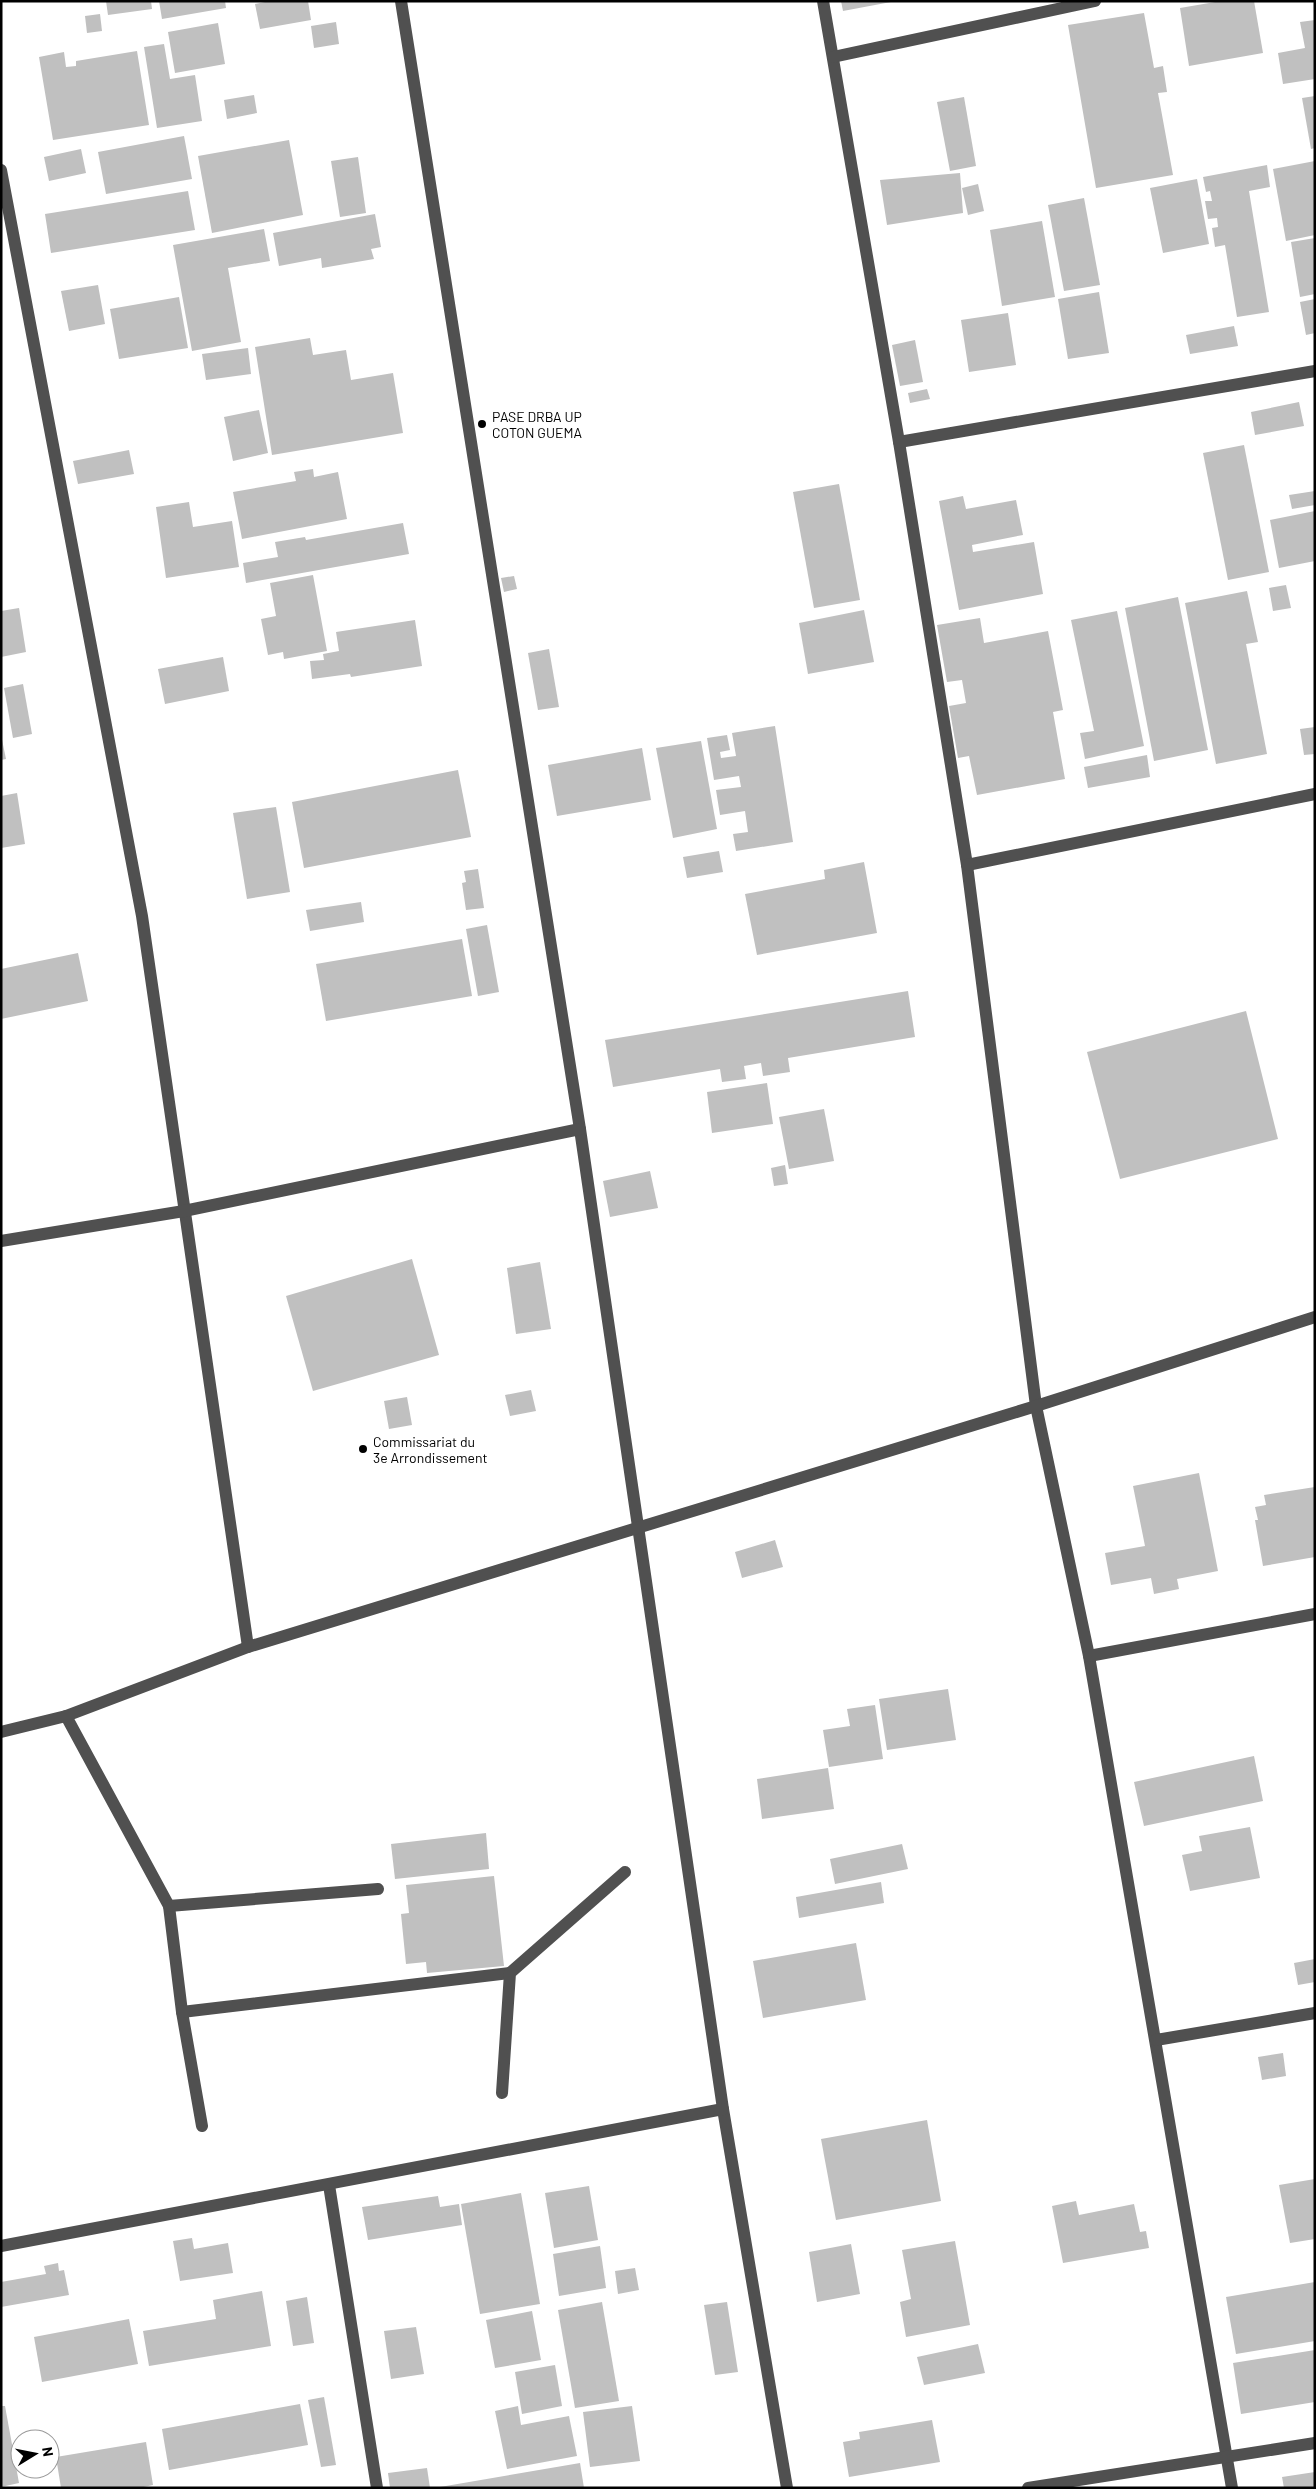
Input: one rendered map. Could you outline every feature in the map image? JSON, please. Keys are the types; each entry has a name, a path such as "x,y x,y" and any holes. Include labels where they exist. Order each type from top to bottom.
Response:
{"street":[{"path":"401,1 580,1129 723,2109 787,2488"},
{"path":"823,1 899,442 967,865 1036,1406 1089,1656 1232,2488"},
{"path":"833,56 1095,1"},
{"path":"1,170 142,916 248,1647"},
{"path":"899,442 1315,371"},
{"path":"967,865 1315,794"},
{"path":"1,1241 184,1211 580,1129"},
{"path":"1,1732 66,1716 248,1647 1036,1406 1315,1317"},
{"path":"1089,1656 1315,1614"},
{"path":"66,1716 169,1906 182,2012 202,2126"},
{"path":"182,2012 510,1973 625,1872"},
{"path":"169,1906 378,1889"},
{"path":"502,2092 510,1973"},
{"path":"1156,2040 1315,2013"},
{"path":"1,2246 723,2109"},
{"path":"329,2185 377,2488"},
{"path":"1028,2488 1315,2443"}],"building":[{"path":"106,1 151,1 152,9 108,15"},
{"path":"159,1 225,1 226,8 162,19"},
{"path":"270,1 308,1 311,20 260,29 255,4"},
{"path":"841,1 891,1 891,2 843,11"},
{"path":"1221,1 1254,1 1263,53 1189,66 1180,8"},
{"path":"1144,13 1154,68 1163,66 1167,92 1158,93 1173,175 1096,188 1068,25"},
{"path":"100,14 102,31 87,33 85,16"},
{"path":"1315,20 1315,79 1283,84 1278,53 1305,48 1300,22"},
{"path":"336,22 339,44 314,48 311,26"},
{"path":"218,23 225,64 175,73 168,32"},
{"path":"164,44 170,79 195,75 202,121 157,128 144,47"},
{"path":"137,51 149,125 53,140 39,57 64,52 66,67 76,66 76,61"},
{"path":"254,95 257,113 227,119 224,100"},
{"path":"1315,96 1315,148 1311,149 1302,98"},
{"path":"964,97 976,166 950,171 937,102"},
{"path":"184,136 192,179 106,194 98,152"},
{"path":"289,140 303,215 212,233 198,156"},
{"path":"81,149 86,173 49,181 44,157"},
{"path":"358,157 366,213 340,217 331,161"},
{"path":"1315,161 1315,235 1286,241 1273,169"},
{"path":"1267,165 1270,187 1249,191 1269,312 1237,317 1225,245 1215,247 1212,228 1218,227 1217,218 1208,219 1205,201 1212,201 1210,191 1206,192 1203,177"},
{"path":"960,173 963,213 887,225 880,180"},
{"path":"1197,179 1209,244 1163,253 1150,188"},
{"path":"978,184 984,211 968,215 962,188"},
{"path":"188,191 195,230 51,253 45,214"},
{"path":"1084,198 1100,285 1064,291 1048,205"},
{"path":"375,214 381,247 371,249 374,259 322,268 321,258 279,266 273,233"},
{"path":"1042,221 1055,297 1002,306 990,230"},
{"path":"264,229 270,261 228,268 241,342 192,351 173,245"},
{"path":"1315,238 1315,294 1300,297 1291,242"},
{"path":"98,285 105,324 69,331 61,291"},
{"path":"1099,292 1109,353 1068,359 1058,299"},
{"path":"179,297 188,348 119,359 110,309"},
{"path":"1315,299 1315,333 1306,335 1300,302"},
{"path":"1008,313 1016,365 969,372 961,320"},
{"path":"1234,326 1238,346 1190,354 1186,335"},
{"path":"310,338 313,355 346,350 351,380 393,373 403,433 272,455 255,347"},
{"path":"915,340 923,382 900,386 892,345"},
{"path":"248,348 251,374 206,380 202,354"},
{"path":"927,389 930,399 910,403 908,393"},
{"path":"1299,402 1304,426 1255,435 1251,412"},
{"path":"259,410 268,453 233,461 224,417"},
{"path":"1244,445 1269,572 1228,580 1203,453"},
{"path":"129,450 134,474 78,484 73,461"},
{"path":"313,469 314,477 338,472 347,519 242,539 233,492 296,481 294,472"},
{"path":"839,484 860,600 814,608 793,492"},
{"path":"1315,491 1315,505 1292,509 1289,495"},
{"path":"963,496 966,509 1016,500 1023,535 972,545 973,552 1034,542 1043,594 959,610 939,501"},
{"path":"189,502 193,527 232,521 239,567 166,578 156,507"},
{"path":"1315,511 1315,561 1279,568 1270,520"},
{"path":"403,523 409,554 246,583 243,563 278,557 275,542 305,537 306,540"},
{"path":"313,575 327,651 284,659 283,652 268,655 261,619 276,616 270,583"},
{"path":"514,576 517,589 504,592 501,578"},
{"path":"1286,585 1291,608 1273,611 1269,588"},
{"path":"1247,591 1258,642 1246,644 1267,754 1216,764 1185,603"},
{"path":"1178,597 1208,750 1154,761 1125,608"},
{"path":"19,608 26,652 1,657 1,611"},
{"path":"864,610 874,662 808,674 799,623"},
{"path":"1117,611 1144,746 1085,759 1080,733 1094,731 1071,620"},
{"path":"980,618 984,643 1048,631 1063,710 1053,712 1065,779 977,795 969,756 958,758 949,706 966,703 962,680 947,682 937,625"},
{"path":"415,620 422,666 351,677 350,674 312,679 310,661 324,660 323,654 339,651 336,632"},
{"path":"549,649 559,707 538,710 528,653"},
{"path":"223,657 229,691 165,704 158,669"},
{"path":"23,684 32,734 13,738 4,688"},
{"path":"775,726 793,842 736,851 733,834 748,832 745,811 720,815 716,790 741,787 739,776 714,780 707,738 727,735 730,750 720,752 721,758 736,756 732,733"},
{"path":"1315,727 1315,754 1304,755 1300,729"},
{"path":"1,735 6,759 1,760"},
{"path":"701,741 717,829 673,838 656,748"},
{"path":"642,748 651,800 557,816 548,765"},
{"path":"1147,755 1150,777 1088,788 1084,767"},
{"path":"458,770 471,837 304,868 292,802"},
{"path":"17,793 25,844 1,848 1,796"},
{"path":"276,807 290,892 247,899 233,813"},
{"path":"719,851 723,872 687,878 683,857"},
{"path":"864,862 877,933 757,955 745,894 825,879 824,870"},
{"path":"478,869 484,908 466,910 462,883 466,882 464,871"},
{"path":"361,902 364,922 310,931 306,910"},
{"path":"487,925 499,992 478,996 466,929"},
{"path":"462,939 472,996 326,1021 316,964"},
{"path":"78,953 88,1001 1,1019 1,969"},
{"path":"908,991 915,1037 788,1058 790,1072 763,1076 761,1063 744,1066 746,1079 722,1082 720,1069 613,1087 605,1040"},
{"path":"1246,1011 1278,1139 1120,1179 1087,1052"},
{"path":"767,1083 773,1124 712,1133 707,1092"},
{"path":"824,1109 834,1161 789,1169 779,1117"},
{"path":"785,1165 788,1184 774,1186 771,1168"},
{"path":"650,1171 658,1208 610,1217 603,1181"},
{"path":"412,1259 439,1355 313,1391 286,1296"},
{"path":"540,1262 551,1329 516,1334 507,1268"},
{"path":"531,1390 536,1411 510,1416 505,1395"},
{"path":"407,1397 412,1425 389,1429 384,1401"},
{"path":"1199,1473 1218,1571 1177,1579 1179,1589 1154,1594 1151,1578 1111,1585 1105,1553 1145,1546 1133,1486"},
{"path":"1315,1487 1315,1557 1263,1566 1255,1520 1258,1520 1255,1507 1266,1505 1264,1495"},
{"path":"775,1540 783,1567 742,1578 735,1552"},
{"path":"948,1689 956,1740 887,1750 879,1699"},
{"path":"875,1705 883,1759 829,1767 823,1730 850,1726 847,1709"},
{"path":"1254,1756 1263,1801 1144,1826 1134,1782"},
{"path":"828,1768 834,1809 762,1819 757,1779"},
{"path":"1250,1827 1260,1878 1190,1891 1182,1855 1202,1851 1199,1836"},
{"path":"486,1833 489,1869 395,1879 391,1844"},
{"path":"902,1844 908,1869 835,1884 830,1859"},
{"path":"494,1876 504,1966 427,1973 426,1962 406,1964 401,1914 409,1913 406,1885"},
{"path":"881,1882 884,1903 799,1918 796,1897"},
{"path":"856,1943 866,2000 763,2018 753,1961"},
{"path":"1315,1959 1315,1982 1298,1985 1294,1963"},
{"path":"1283,2053 1286,2076 1262,2080 1258,2057"},
{"path":"927,2120 941,2201 836,2220 821,2139"},
{"path":"1315,2179 1315,2239 1290,2243 1279,2185"},
{"path":"589,2186 598,2240 554,2248 545,2193"},
{"path":"521,2193 540,2304 480,2314 461,2204"},
{"path":"438,2196 440,2207 459,2204 462,2225 368,2240 362,2207"},
{"path":"1076,2201 1079,2215 1134,2204 1140,2232 1146,2231 1149,2248 1063,2263 1052,2206"},
{"path":"192,2238 194,2249 228,2243 233,2273 180,2281 173,2241"},
{"path":"955,2241 970,2325 906,2337 900,2302 911,2299 902,2250"},
{"path":"851,2244 860,2294 817,2302 809,2252"},
{"path":"600,2246 606,2288 559,2296 553,2254"},
{"path":"58,2263 59,2271 64,2270 69,2295 1,2307 1,2282 46,2274 44,2266"},
{"path":"635,2268 639,2290 618,2294 615,2271"},
{"path":"1315,2282 1315,2341 1236,2354 1226,2297"},
{"path":"262,2291 271,2346 149,2366 143,2331 216,2319 213,2300"},
{"path":"307,2297 314,2343 293,2346 286,2301"},
{"path":"602,2302 619,2401 575,2408 558,2310"},
{"path":"727,2302 738,2372 715,2375 704,2305"},
{"path":"532,2311 541,2360 495,2368 486,2320"},
{"path":"129,2319 138,2364 42,2382 34,2337"},
{"path":"416,2327 424,2374 391,2379 384,2331"},
{"path":"978,2344 985,2373 924,2385 917,2357"},
{"path":"1315,2350 1315,2402 1241,2414 1233,2363"},
{"path":"555,2365 562,2406 522,2414 515,2372"},
{"path":"324,2397 336,2465 321,2467 308,2400"},
{"path":"300,2404 308,2445 169,2470 162,2429"},
{"path":"1,2406 5,2406 10,2434 10,2479 18,2479 19,2483 1,2487"},
{"path":"518,2406 521,2425 569,2416 577,2456 507,2469 495,2411"},
{"path":"632,2406 640,2461 590,2467 583,2412"},
{"path":"932,2420 940,2462 849,2477 843,2442 860,2439 859,2432"},
{"path":"146,2442 153,2485 139,2488 61,2488 60,2456"},
{"path":"580,2463 584,2488 440,2488 440,2487"},
{"path":"427,2468 430,2488 390,2488 388,2473"},
{"path":"1315,2472 1315,2488 1284,2488 1282,2477"}],"place":[{"name":"PASE DRBA UP COTON GUEMA","path":"482,424"},
{"name":"Commissariat du 3e Arrondissement","path":"363,1449"}]}
